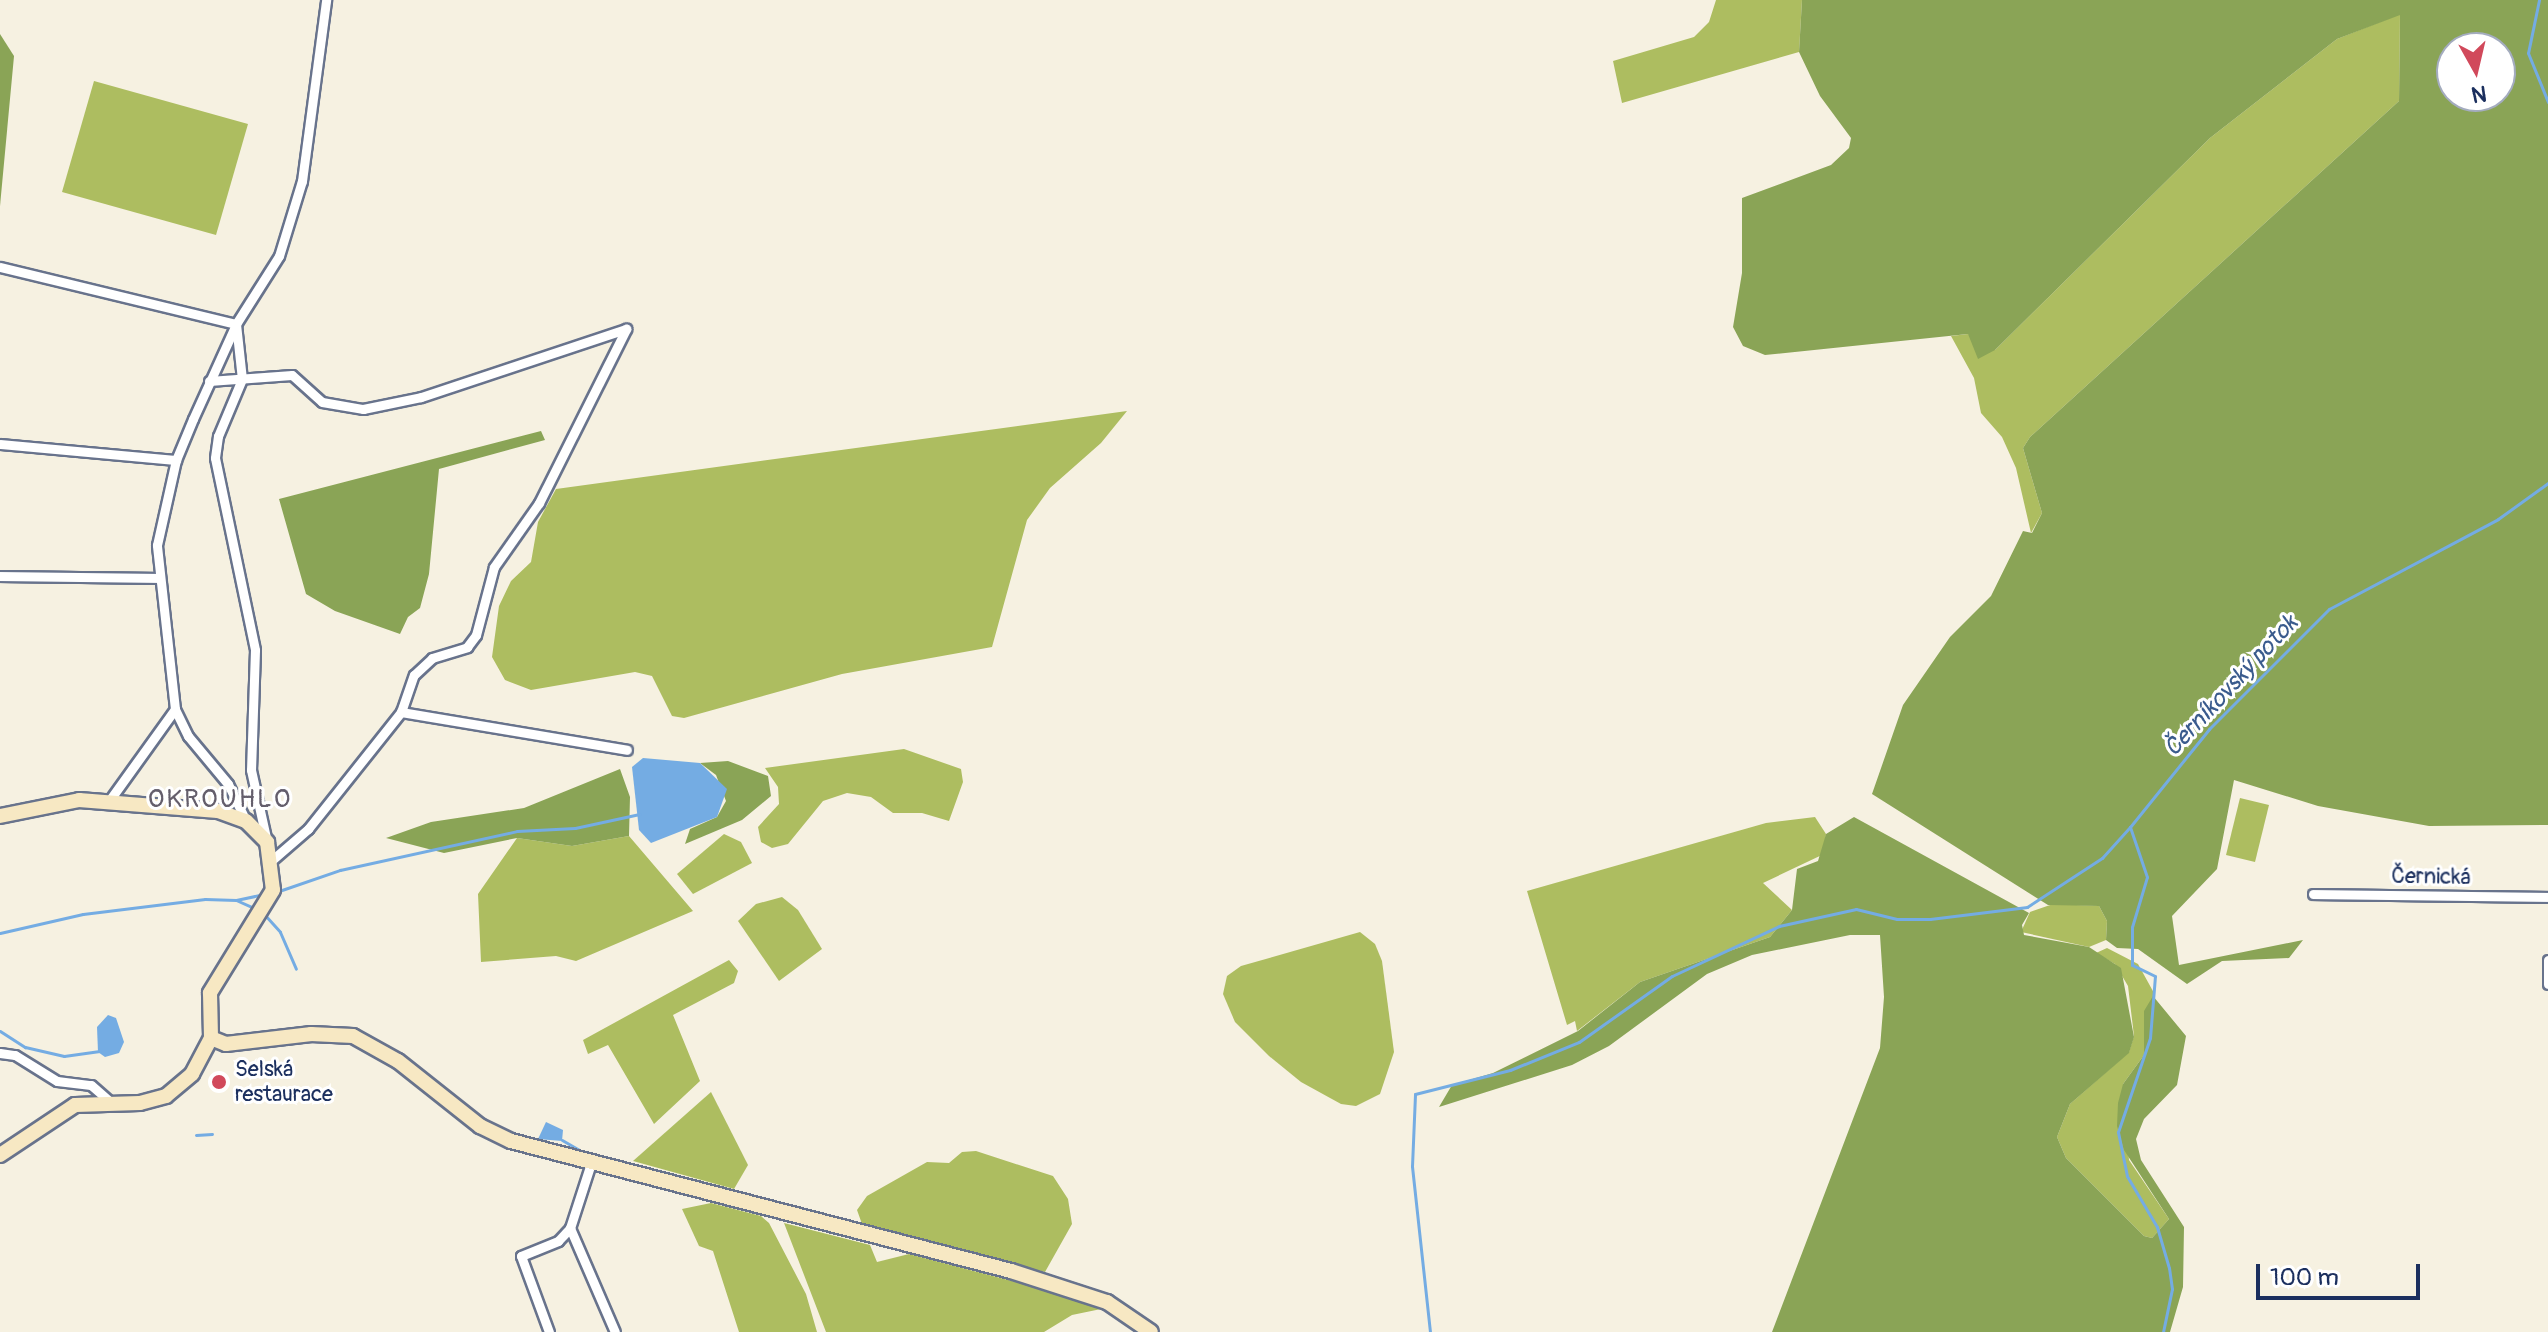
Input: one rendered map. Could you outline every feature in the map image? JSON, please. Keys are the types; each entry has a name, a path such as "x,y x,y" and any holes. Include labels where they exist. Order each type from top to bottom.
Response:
{"street":[{"path":"267,842 246,821 228,784 188,736 175,709 168,617 158,578 157,545 176,460 209,381 236,324 279,256 302,181 326,0"},
{"path":"0,267 236,324"},
{"path":"0,1155 75,1105 108,1100 140,1103 166,1096 192,1074 211,1038 210,993 273,890 272,860 251,770 255,650 215,458 218,436 242,379 236,324"},
{"path":"209,381 292,375 322,402 363,409 421,397 626,329 539,503 494,567 476,635 467,647 432,658 414,675 401,712 308,829 272,860"},
{"path":"0,444 176,460"},
{"path":"0,576 158,578"},
{"path":"109,801 175,709"},
{"path":"401,712 627,750"},
{"path":"0,816 49,804 109,801 218,811 246,821"},
{"name":"Černická","path":"2313,894 2548,897"},
{"path":"2547,984 2548,960"},
{"path":"211,1038 226,1044 311,1034 353,1036 398,1061 480,1126 511,1141 1011,1271 1107,1302 1151,1332"},
{"path":"0,1053 15,1055 57,1081 91,1085 108,1100"},
{"path":"549,1332 521,1256 558,1241 570,1228 591,1163"},
{"path":"570,1228 615,1332"}],"green space":[{"path":"1716,0 1802,0 1799,52 1622,103 1613,61 1694,37 1709,22"},
{"path":"1802,0 2548,0 2548,825 2429,826 2318,806 2234,780 2217,869 2172,916 2179,965 2303,940 2289,958 2222,961 2187,984 2138,949 2117,948 2106,940 2107,921 2099,906 2048,905 1872,794 1903,705 1950,637 1991,596 2023,531 2032,533 2042,513 2023,448 2030,437 2399,101 2400,15 2337,39 2210,138 1995,350 1978,359 1968,334 1765,355 1743,346 1733,327 1742,273 1742,198 1831,165 1849,148 1851,138 1820,96 1799,52"},
{"path":"2400,14 2399,101 2030,437 2023,448 2042,513 2031,533 2016,468 2002,437 1981,413 1974,378 1951,336 1968,334 1995,350 2210,138 2337,39"},
{"path":"0,34 14,56 0,206"},
{"path":"94,81 248,124 216,235 62,192"},
{"path":"1127,411 1101,443 1050,488 1027,520 992,647 842,674 684,718 672,716 652,676 635,672 531,690 505,680 492,657 499,606 511,581 531,562 538,522 556,489"},
{"path":"541,431 545,440 439,469 429,574 420,608 408,617 400,634 335,611 306,594 279,499"},
{"path":"904,749 961,769 963,782 949,821 922,813 893,813 871,797 847,793 823,801 788,844 772,848 761,842 758,827 779,804 778,787 765,768"},
{"path":"728,761 768,776 771,796 742,820 685,844 690,829 717,817 726,801 716,775 700,763"},
{"path":"620,769 630,797 629,836 572,846 517,838 444,853 386,838 431,822 524,808"},
{"path":"2240,798 2269,805 2255,862 2226,855"},
{"path":"1815,817 1826,834 1824,854 1763,883 1792,910 1770,937 1640,982 1577,1031 1575,1021 1567,1025 1527,891 1766,823"},
{"path":"1854,817 2029,913 2022,925 2024,935 2089,947 2121,968 2134,1037 2129,1053 2070,1104 2057,1137 2066,1158 2144,1236 2152,1238 2169,1219 2124,1150 2117,1126 2118,1103 2123,1084 2144,1055 2144,1011 2153,996 2186,1036 2177,1085 2144,1119 2136,1139 2141,1160 2184,1227 2183,1287 2170,1332 1772,1332 1880,1048 1884,997 1880,935 1850,935 1752,955 1707,974 1609,1046 1572,1065 1439,1107 1452,1085 1493,1073 1578,1031 1640,982 1770,937 1792,910 1797,869 1818,861 1826,834"},
{"path":"724,834 741,842 752,863 693,894 677,874"},
{"path":"629,836 693,911 576,961 556,956 481,962 478,894 517,838 572,846"},
{"path":"782,897 798,910 822,949 779,981 738,921 756,904"},
{"path":"2053,904 2099,906 2107,921 2106,940 2089,947 2021,932 2030,912"},
{"path":"1360,932 1375,944 1382,961 1394,1052 1380,1094 1356,1106 1341,1104 1301,1082 1269,1056 1235,1022 1223,994 1227,976 1241,966"},
{"path":"2107,948 2138,964 2154,993 2144,1055 2123,1084 2129,1160 2169,1219 2152,1238 2144,1236 2066,1158 2057,1137 2070,1104 2129,1052 2134,1036 2128,986 2115,964 2096,953"},
{"path":"729,960 738,971 734,983 673,1015 700,1081 654,1124 608,1045 588,1054 583,1040"},
{"path":"711,1092 748,1165 734,1189 633,1161"},
{"path":"976,1151 1053,1176 1068,1199 1072,1224 1045,1272 862,1224 857,1210 867,1196 927,1162 949,1163 962,1152"},
{"path":"711,1203 761,1216 769,1223 806,1294 817,1332 739,1332 713,1251 699,1246 682,1209"},
{"path":"784,1223 870,1245 877,1262 909,1254 1088,1301 1101,1309 1072,1315 1044,1332 826,1332"}],"water":[{"path":"643,758 700,763 727,789 717,817 651,843 639,830 632,767"},
{"path":"108,1015 116,1018 124,1042 119,1053 105,1057 98,1052 97,1027"},
{"path":"546,1122 563,1130 562,1141 538,1139"}],"waterway":[{"name":"Černíkovský potok","path":"2539,0 2528,53 2548,102"},
{"name":"Černíkovský potok","path":"2163,1332 2172,1289 2169,1268 2157,1227 2127,1176 2118,1132 2150,1038 2155,976 2132,965 2132,927 2147,877 2130,827 2209,729 2329,609 2498,519 2548,483"},
{"path":"276,892 340,870 517,831 575,828 639,814"},
{"path":"1430,1332 1412,1166 1415,1094 1510,1070 1579,1042 1672,976 1779,926 1856,909 1897,919 1930,919 2027,907 2102,858 2130,827"},
{"path":"236,900 265,894"},
{"path":"0,933 83,914 205,899 236,900 254,908"},
{"path":"264,914 280,932 296,969"},
{"path":"0,1031 25,1047 64,1056 100,1051"},
{"path":"196,1135 212,1134"},
{"path":"562,1140 579,1150"}],"place":[{"name":"Selská restaurace","path":"219,1082"}],"district":[{"name":"OKROUHLO","path":"220,800"}]}
